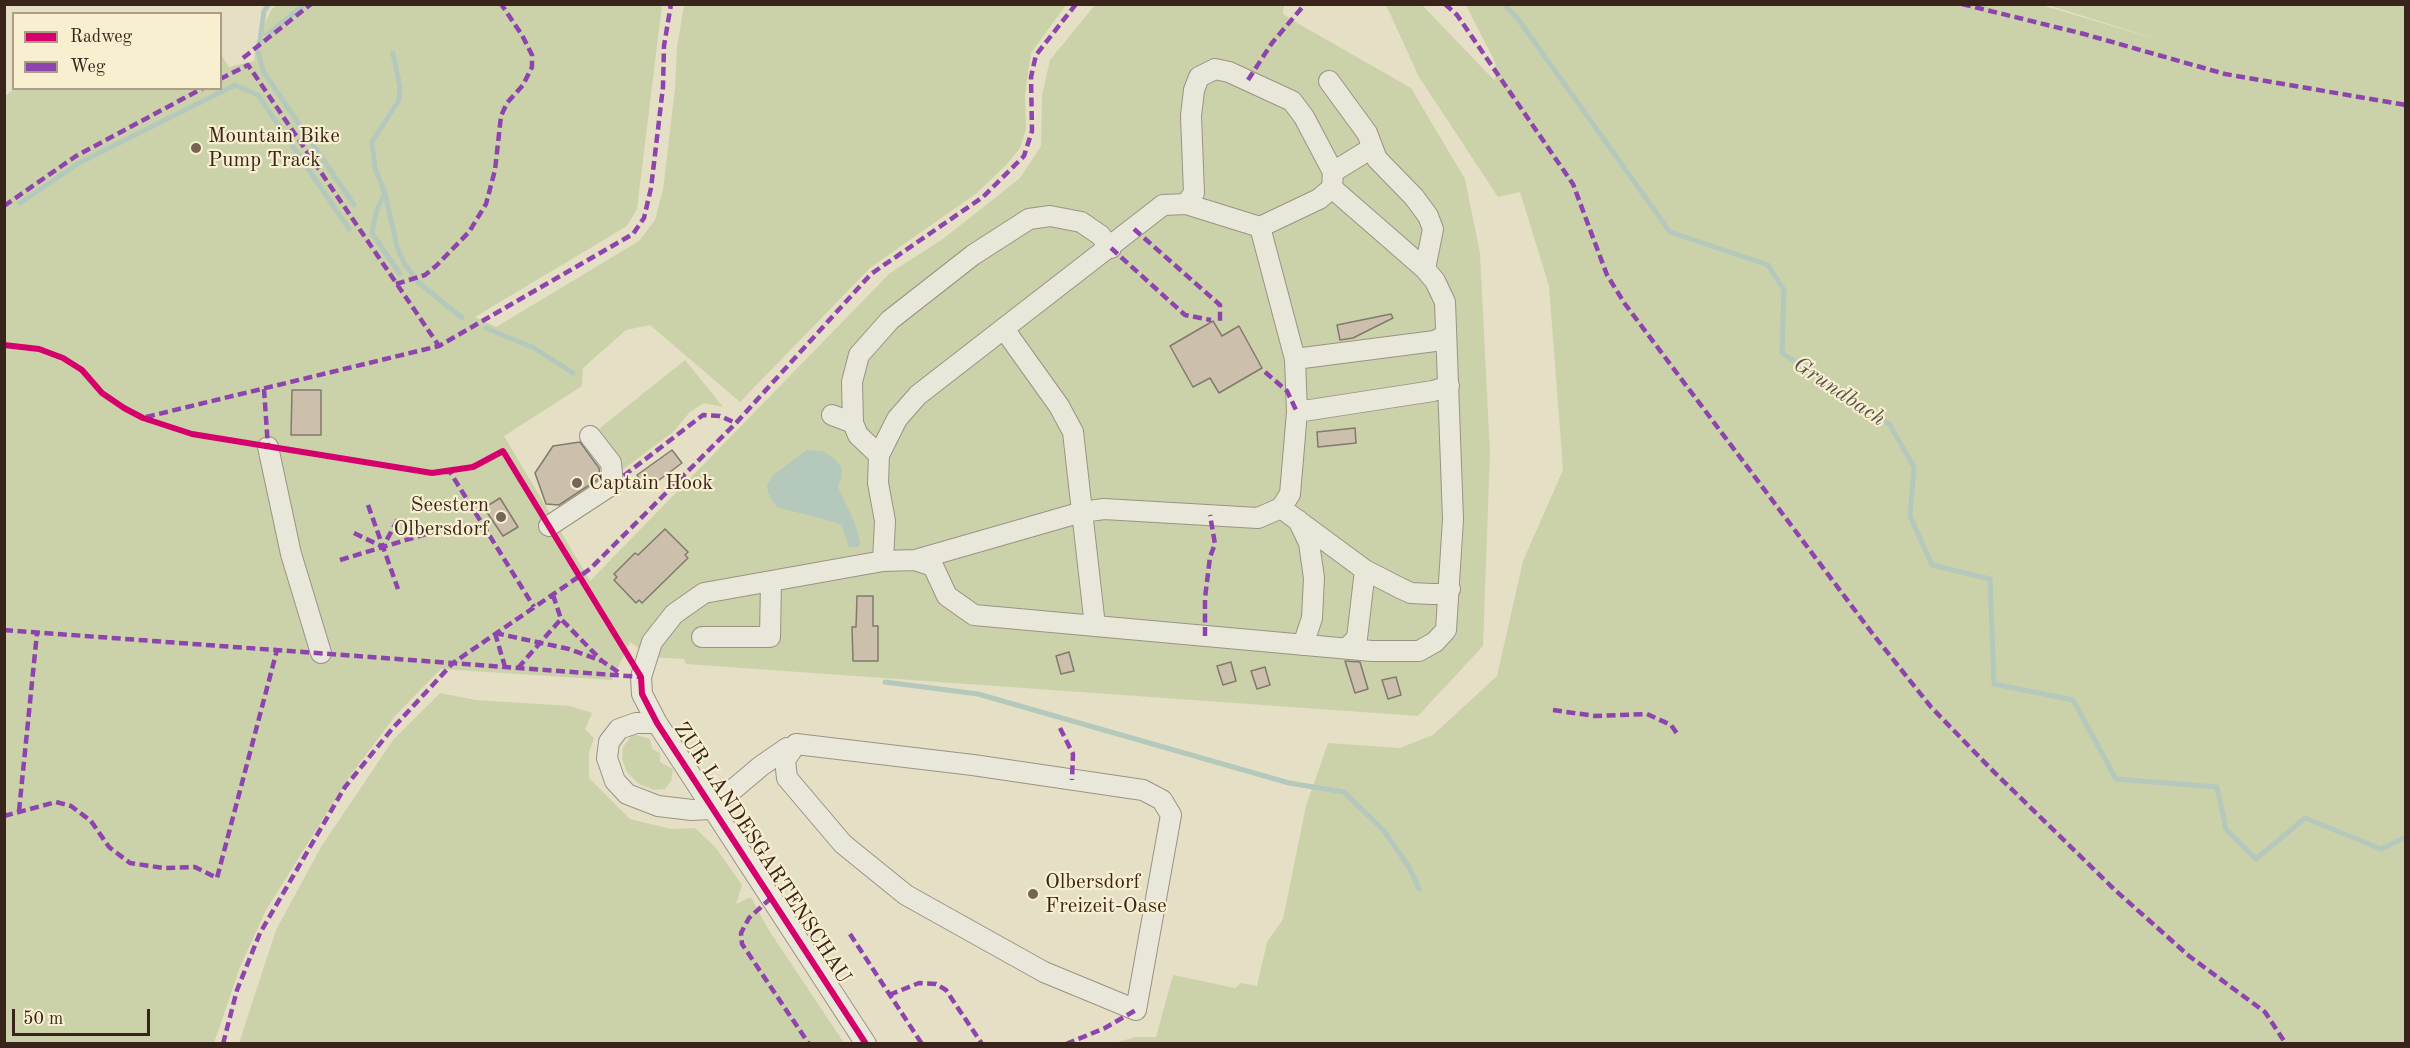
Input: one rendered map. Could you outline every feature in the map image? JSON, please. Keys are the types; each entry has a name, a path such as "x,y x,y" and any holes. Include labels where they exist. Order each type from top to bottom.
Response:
{"street":[{"path":"915,560 933,566 947,596 974,615 1303,645 1419,651 1435,642 1446,630 1453,519 1449,386 1445,302 1435,281 1333,180 1304,117 1292,101 1229,72 1215,69 1199,77 1194,90 1191,116 1194,193 1186,204"},
{"path":"1329,81 1367,133 1377,159 1414,196 1428,216 1433,230 1425,269"},
{"path":"883,561 885,521 878,483 879,455 897,419 918,395 1163,206 1186,204 1260,227 1293,213 1372,148"},
{"path":"879,455 858,435 853,423 852,382 860,355 890,320 973,255 1029,219 1050,216 1081,222 1100,235 1111,248"},
{"path":"702,637 770,637 771,581 883,561 915,560 1082,512 1104,509 1258,518 1281,508 1290,494 1297,412 1295,359 1260,227"},
{"path":"1004,329 1059,406 1073,432 1095,626"},
{"path":"1295,359 1436,341 1446,335"},
{"path":"1297,412 1433,391 1449,386"},
{"path":"832,415 853,423"},
{"path":"549,526 613,484 611,463 590,436"},
{"path":"268,447 291,554 321,653"},
{"path":"1281,508 1365,570 1412,593 1442,594 1450,589"},
{"path":"1298,520 1309,543 1314,578 1312,618 1303,645"},
{"path":"1347,648 1357,638 1365,570"},
{"name":"ZUR LANDESGARTENSCHAU","path":"771,581 704,593 674,614 652,642 641,677 642,694 657,723 710,809 866,1044"},
{"path":"657,723 627,725 613,735 607,758 615,781 627,794 652,804 692,810 710,809 736,786 787,748"},
{"path":"736,786 767,777 787,778 843,844 906,895 1044,972 1136,1010 1171,815 1162,800 1143,790 809,744 795,744 788,753 785,760 787,778"}],"green space":[{"path":"277,5 662,5 637,209 627,226 475,317 496,327 639,241 655,220 663,190 675,88 677,47 684,5 1066,5 1031,53 1025,95 1026,129 1020,148 977,193 870,268 740,402 650,325 626,330 583,368 582,386 504,436 590,581 890,273 943,239 1020,178 1041,146 1042,95 1050,60 1095,5 1284,5 1283,14 1292,20 1411,88 1465,179 1480,253 1490,453 1483,646 1418,716 686,664 684,659 652,657 630,642 612,680 441,669 396,715 350,776 266,910 240,967 214,1043 5,1044 4,97 13,90 222,90 222,56 229,67 254,61 256,43 271,10"},
{"path":"1386,5 1422,5 1495,81 1496,64 1466,5 2041,5 2166,42 2048,5 2405,5 2405,1043 1114,1043 1136,1037 1156,1037 1173,975 1235,988 1241,983 1257,986 1267,942 1283,919 1306,806 1328,743 1400,748 1433,735 1497,676 1523,561 1563,470 1549,286 1520,192 1498,197 1419,77"},
{"path":"685,360 723,407 704,403 690,412 673,432 621,471 595,432"},
{"path":"440,693 476,700 570,706 592,713 585,729 594,738 589,752 589,778 630,819 671,829 695,828 716,848 742,885 736,904 751,897 768,929 844,1043 239,1043 276,930 321,847 393,740"},
{"path":"633,734 650,739 652,749 660,753 660,762 673,769 671,781 665,789 654,790 639,784 627,772 622,759 623,747"}],"shaded area":[{"path":"807,450 822,451 834,458 841,467 842,476 838,487 856,526 860,543 858,547 849,547 841,524 777,507 768,493 767,485 773,475"}],"building":[{"path":"1391,314 1393,318 1353,338 1340,340 1337,325"},
{"path":"1213,321 1222,336 1239,326 1262,368 1219,393 1210,378 1193,387 1170,346"},
{"path":"292,390 321,390 321,435 291,435"},
{"path":"1355,428 1356,443 1318,447 1317,432"},
{"path":"580,442 599,468 600,478 559,505 546,504 535,473 553,446"},
{"path":"672,450 682,463 647,489 637,475"},
{"name":"Seestern Olbersdorf","path":"500,498 518,527 503,536 484,508"},
{"path":"665,529 688,552 685,555 688,558 642,603 639,600 636,603 614,580 617,577 614,574 635,553 638,555"},
{"path":"857,596 873,596 873,626 878,626 878,661 853,661 852,627 856,627"},
{"path":"1069,652 1074,671 1061,674 1056,656"},
{"path":"1345,661 1360,662 1368,689 1355,693"},
{"path":"1231,662 1236,681 1223,685 1217,666"},
{"path":"1265,667 1270,685 1257,689 1251,671"},
{"path":"1396,677 1401,695 1388,699 1382,680"}],"waterway":[{"path":"260,41 264,11 269,4"},
{"path":"267,35 305,4"},
{"name":"Grundbach","path":"1504,4 1518,19 1670,232 1768,265 1784,290 1782,353 1890,425 1914,467 1910,516 1932,565 1990,579 1994,684 2073,700 2116,779 2217,787 2226,829 2256,859 2305,818 2381,849 2406,837"},
{"path":"258,51 263,71 354,205"},
{"path":"393,53 400,87 399,100 372,142 375,168 385,193 377,209 372,233 400,274"},
{"path":"20,203 79,163 235,85 258,95 349,229"},
{"path":"385,193 397,247 404,263 418,282 462,318"},
{"path":"486,328 534,348 573,373"},
{"path":"885,682 978,694 1289,783 1344,792 1384,831 1409,867 1419,889"}],"marked path":[{"path":"243,58 311,4"},
{"path":"396,284 425,275 436,266 469,232 486,204 495,170 501,116 507,103 523,85 532,67 532,55 522,35 501,4"},
{"path":"146,417 439,346 633,234 644,218 651,188 663,87 664,46 671,4"},
{"path":"223,1044 237,990 260,933 345,787 392,729 453,663 590,569 736,423 871,274 983,197 1024,156 1032,131 1031,77 1036,55 1076,4"},
{"path":"1248,80 1272,43 1305,4"},
{"path":"1445,4 1457,15 1573,184 1607,275 1625,304 1872,633 1931,707 2115,890 2189,956 2265,1012 2286,1044"},
{"path":"1962,4 2084,34 2225,74 2406,105"},
{"path":"222,78 248,65 439,346"},
{"path":"4,206 76,156 199,90"},
{"path":"1134,229 1220,305 1220,322"},
{"path":"1111,248 1185,315 1211,320"},
{"path":"1265,372 1287,391 1297,412"},
{"path":"264,389 268,447"},
{"path":"613,484 703,415 720,416 736,423"},
{"path":"444,472 450,472 534,607"},
{"path":"368,505 398,589"},
{"path":"1205,636 1205,598 1210,557 1215,544 1210,515"},
{"path":"354,533 383,547 398,519"},
{"path":"340,560 426,534"},
{"path":"553,595 561,619 602,661 621,674"},
{"path":"518,668 561,619"},
{"path":"4,630 641,677"},
{"path":"19,811 37,633"},
{"path":"495,633 569,649 602,661"},
{"path":"495,633 505,667"},
{"path":"4,816 56,802 71,806 91,821 109,847 130,863 164,868 195,867 217,878 277,650"},
{"path":"1553,710 1595,716 1647,714 1671,725 1678,735"},
{"path":"1060,728 1073,754 1072,780"},
{"path":"771,898 749,918 741,933 742,944 809,1044"},
{"path":"850,934 922,1044"},
{"path":"889,995 919,983 936,984 946,990 982,1044"},
{"path":"1066,1044 1105,1028 1136,1010"}],"cycle path":[{"path":"4,345 39,349 63,358 82,370 102,393 124,408 143,418 192,434 432,473 473,467 503,451 641,677 642,694 657,723 866,1044"}],"place":[{"name":"Mountain Bike Pump Track","path":"196,148"},
{"name":"Captain Hook","path":"577,483"},
{"name":"Seestern Olbersdorf","path":"501,517"},
{"name":"Olbersdorf Freizeit-Oase","path":"1033,894"}]}
